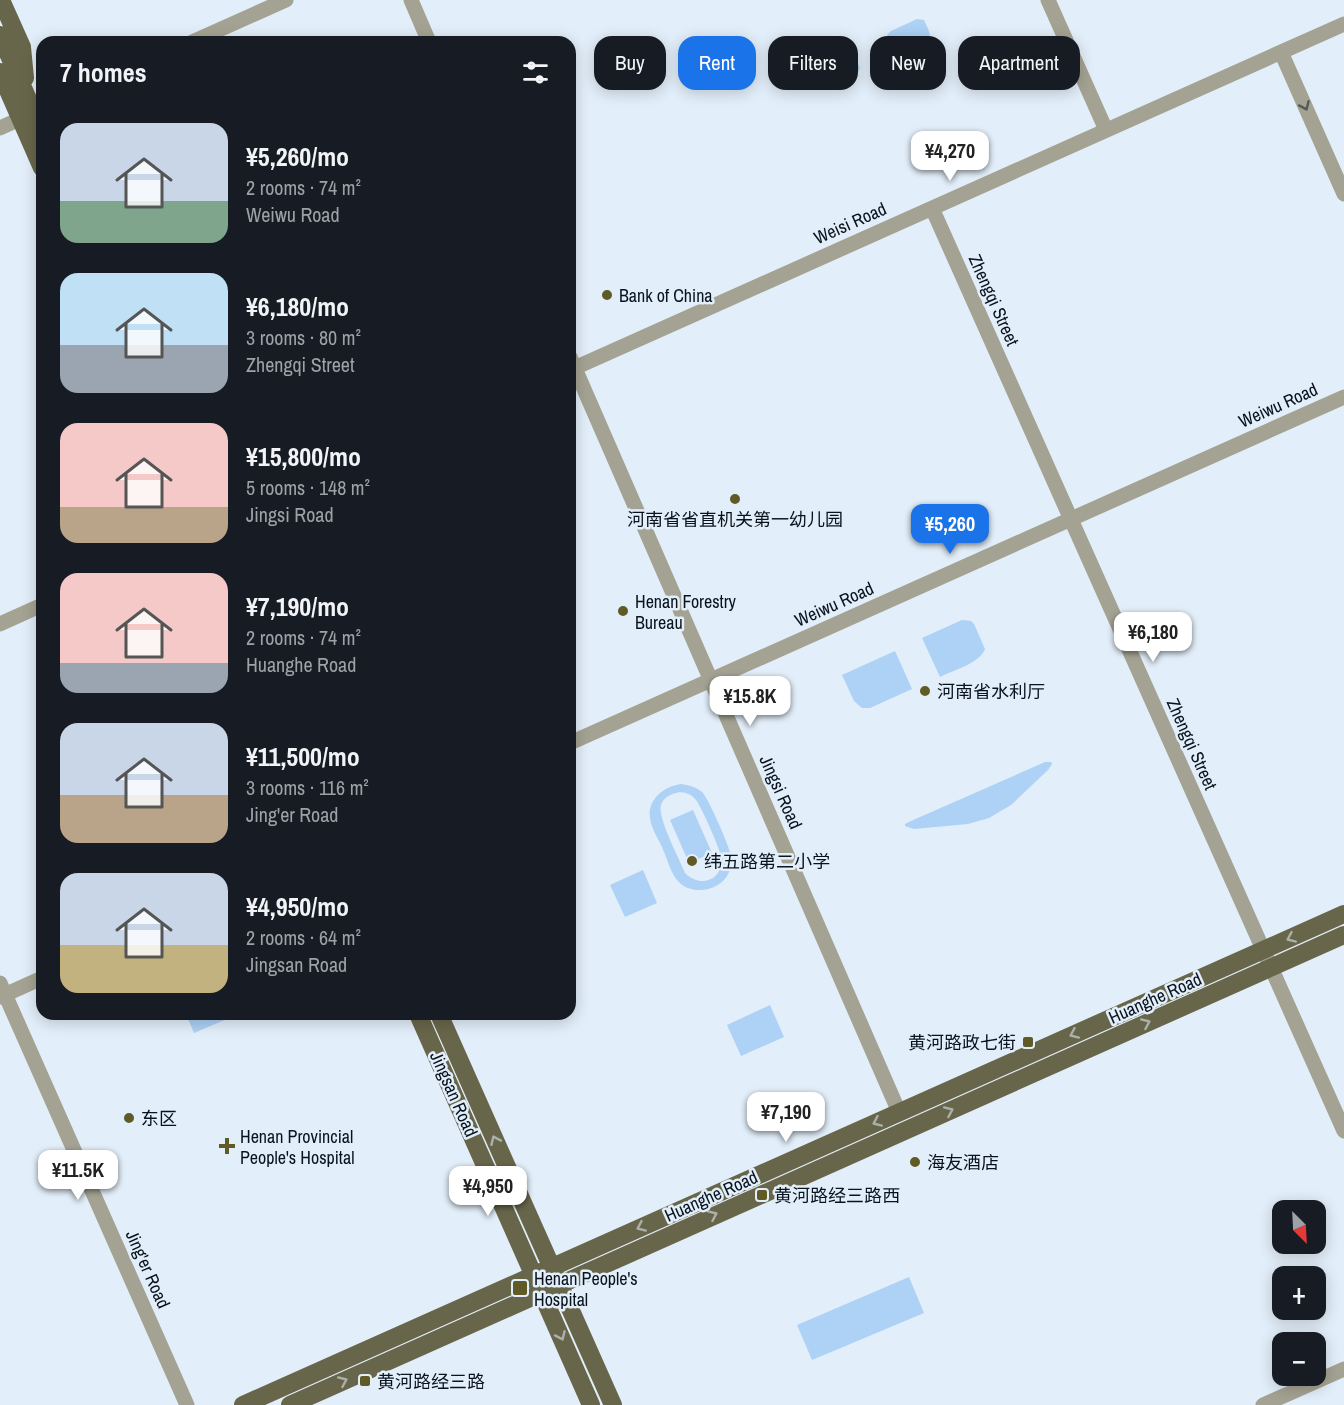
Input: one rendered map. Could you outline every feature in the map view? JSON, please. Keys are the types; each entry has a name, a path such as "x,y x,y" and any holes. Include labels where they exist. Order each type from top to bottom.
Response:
{"main road":[{"path":"1,0 22,47 23,106"},
{"path":"0,35 36,148"},
{"path":"0,72 36,123"},
{"name":"Huanghe Road","path":"243,1405 1344,914"},
{"name":"Huanghe Road","path":"290,1405 1344,935"},
{"name":"Jingsan Road","path":"421,1020 591,1405"},
{"name":"Jingsan Road","path":"442,1020 613,1405"}],"street":[{"path":"205,36 286,0"},
{"path":"411,0 426,36"},
{"path":"1048,0 1106,130"},
{"name":"Weisi Road","path":"576,363 932,208 1344,24"},
{"path":"1281,52 1344,194"},
{"path":"0,128 23,106"},
{"name":"Zhengqi Street","path":"932,208 1344,1131"},
{"name":"Jingsi Road","path":"576,374 899,1112"},
{"name":"Weiwu Road","path":"576,740 1344,397"},
{"path":"0,624 36,608"},
{"path":"2,992 36,980"},
{"name":"Jing'er Road","path":"2,992 187,1405"},
{"path":"1263,1405 1344,1369"}],"shaded area":[{"path":"917,19 924,20 930,34 930,36 887,36 891,31"},
{"path":"962,620 971,621 974,624 985,649 972,662 940,677 922,638"},
{"path":"895,651 912,689 870,708 862,708 854,701 842,675"},
{"path":"1045,762 1052,764 1048,770 1011,805 989,818 968,824 914,829 905,826 911,821"},
{"path":"675,785 690,786 702,792 728,846 732,859 730,871 720,884 712,888 691,889 678,881 652,826 650,811 654,799","holes":["680,792 689,794 699,804 721,856 721,867 718,873 709,880 697,880 685,873 662,819 661,805 664,799"]},
{"path":"693,810 712,853 689,863 670,820"},
{"path":"643,870 657,903 625,917 610,885"},
{"path":"770,1005 784,1037 741,1056 727,1025"},
{"path":"189,1020 225,1020 194,1033"},
{"path":"909,1277 924,1313 812,1360 797,1325"}],"place":[{"name":"Bank of China","path":"607,295"},
{"name":"河南省省直机关第一幼儿园","path":"735,499"},
{"name":"Henan Forestry Bureau","path":"623,611"},
{"name":"河南省水利厅","path":"925,691"},
{"name":"纬五路第二小学","path":"692,861"},
{"name":"黄河路政七街","path":"1028,1042"},
{"name":"东区","path":"129,1118"},
{"name":"Henan Provincial People's Hospital","path":"227,1146"},
{"name":"海友酒店","path":"915,1162"},
{"name":"黄河路经三路西","path":"762,1195"},
{"name":"Henan People's Hospital","path":"520,1288"},
{"name":"黄河路经三路","path":"365,1381"}]}
